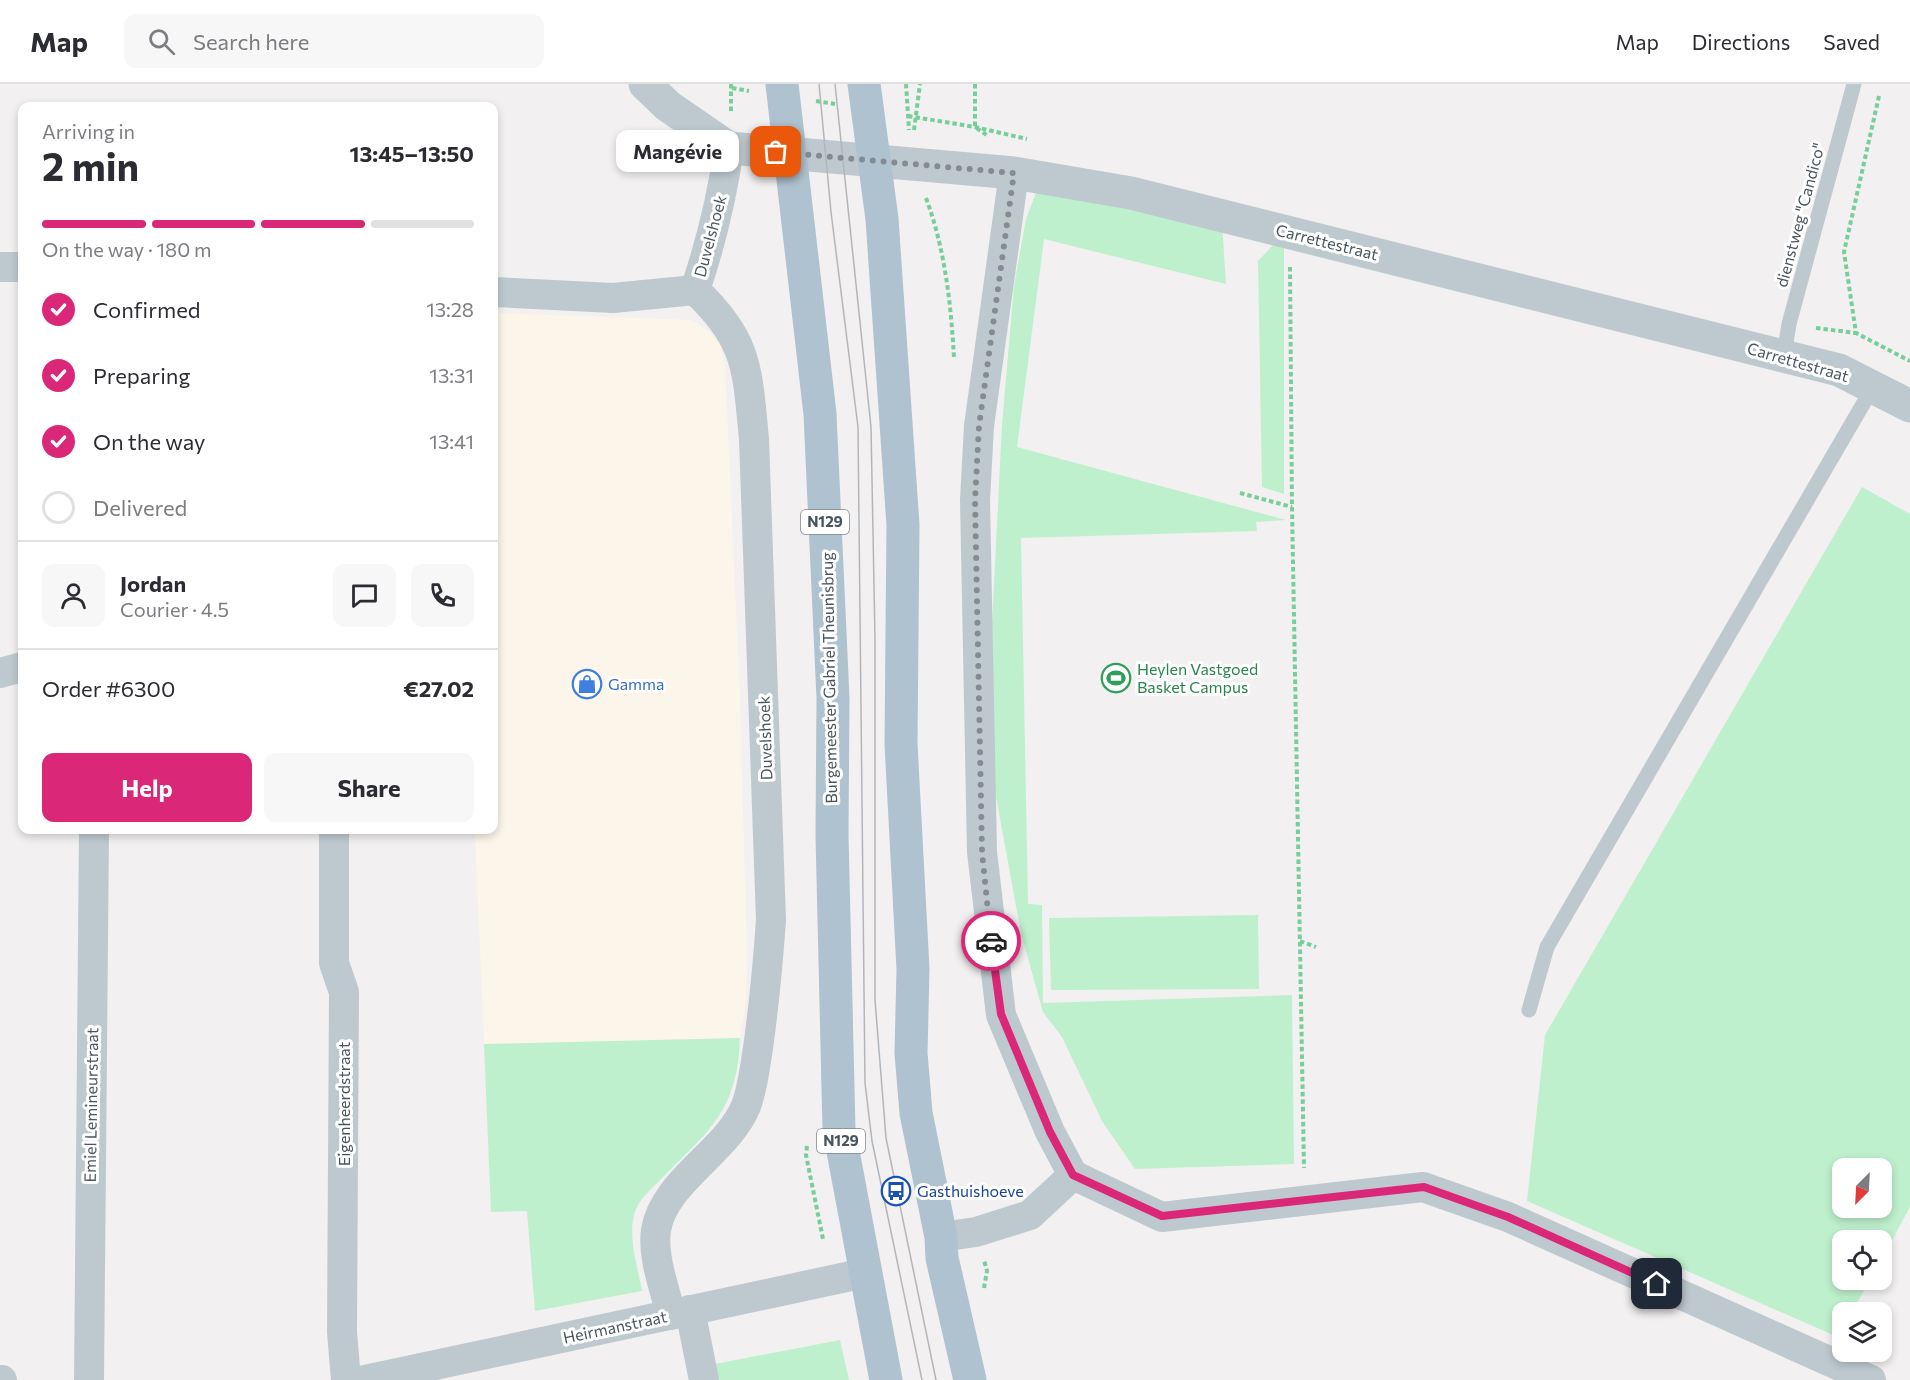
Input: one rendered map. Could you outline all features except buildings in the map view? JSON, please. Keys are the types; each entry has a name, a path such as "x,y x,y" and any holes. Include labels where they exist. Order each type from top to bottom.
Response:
{"main road":[{"name":"Burgemeester Gabriel Theunisbrug","path":"782,84 799,209 820,414 832,698 835,996 842,1146 864,1273"},
{"path":"864,84 882,219 903,525 901,744 913,969 911,1053 916,1113 941,1237 942,1258 970,1380"},
{"name":"N129","path":"864,1273 886,1380"}],"street":[{"path":"645,84 668,106 729,148"},
{"name":"Carrettestraat","path":"729,148 1014,173 1131,193 1839,370 1910,406"},
{"name":"Duvelshoek","path":"704,1380 656,1251 656,1231 661,1211 727,1136 746,1105 752,1085 766,989 771,920 754,439 749,384 743,355 734,334 718,312 695,290 712,240 724,185 729,148"},
{"path":"1014,173 979,426 975,500 982,852 1001,1014 1050,1132 1073,1175 1162,1216 1424,1187 1508,1217 1871,1380"},
{"path":"0,267 18,267"},
{"path":"498,292 613,298 695,290"},
{"path":"0,672 18,668"},
{"name":"Emiel Lemineurstraat","path":"89,1380 94,834"},
{"name":"Eigenheerdstraat","path":"334,834 334,963 344,992 342,1332 346,1380"},
{"path":"941,1237 976,1232 1030,1215 1073,1175"},
{"name":"Heirmanstraat","path":"365,1380 680,1312 832,1282 864,1273"}],"lane":[{"name":"dienstweg \"Candico\"","path":"1784,355 1789,324 1854,84"},
{"path":"1529,1010 1547,947 1873,387"}],"path":[{"path":"914,136 920,84"},
{"path":"975,84 975,127"},
{"path":"1881,84 1844,252 1856,333 1910,362"},
{"path":"936,224 952,312"},
{"path":"1290,233 1292,507 1305,1199"},
{"path":"1240,493 1292,507"},
{"path":"1300,941 1316,947"},
{"path":"806,1155 842,1146"}],"shaded area":[{"path":"498,313 692,320 710,332 720,344 725,364 740,698 747,958 746,1003 740,1038 484,1044 475,834 498,834"}],"green space":[{"path":"1037,190 1222,223 1226,284 1044,239 1017,447 1286,520 1256,522 1257,531 1021,538 1028,904 1042,905 1043,1003 1292,995 1294,1164 1135,1169 1102,1121 1062,1037 1043,1012 1021,933 990,764 991,644 1002,425 1014,286 1026,219"},
{"path":"1277,241 1284,243 1284,494 1262,487 1258,261"},
{"path":"1862,487 1910,514 1910,1207 1892,1240 1892,1230 1832,1230 1832,1290 1864,1290 1858,1302 1832,1302 1832,1334 1527,1201 1545,1035"},
{"path":"1258,915 1259,989 1051,990 1049,918"},
{"path":"740,1038 734,1083 720,1115 697,1143 645,1195 636,1209 632,1239 642,1291 535,1311 527,1211 491,1212 484,1044"},
{"path":"840,1340 849,1380 714,1380 710,1365"}],"tram line":[{"path":"819,84 831,212 858,427 865,1083 872,1141 922,1380"},
{"path":"835,84 871,427 875,639 875,1000 886,1138 936,1380"}],"way so far":[{"path":"776,152 1014,173 979,426 975,500 982,852 991,941"}],"place":[{"name":"Mangévie","path":"776,152"},
{"name":"Heylen Vastgoed Basket Campus","path":"1116,678"},
{"name":"Gamma","path":"587,684"},
{"name":"Gasthuishoeve","path":"896,1191"}],"route":[{"path":"991,941 1001,1014 1050,1132 1073,1175 1162,1216 1424,1187 1508,1217 1657,1284"}]}
